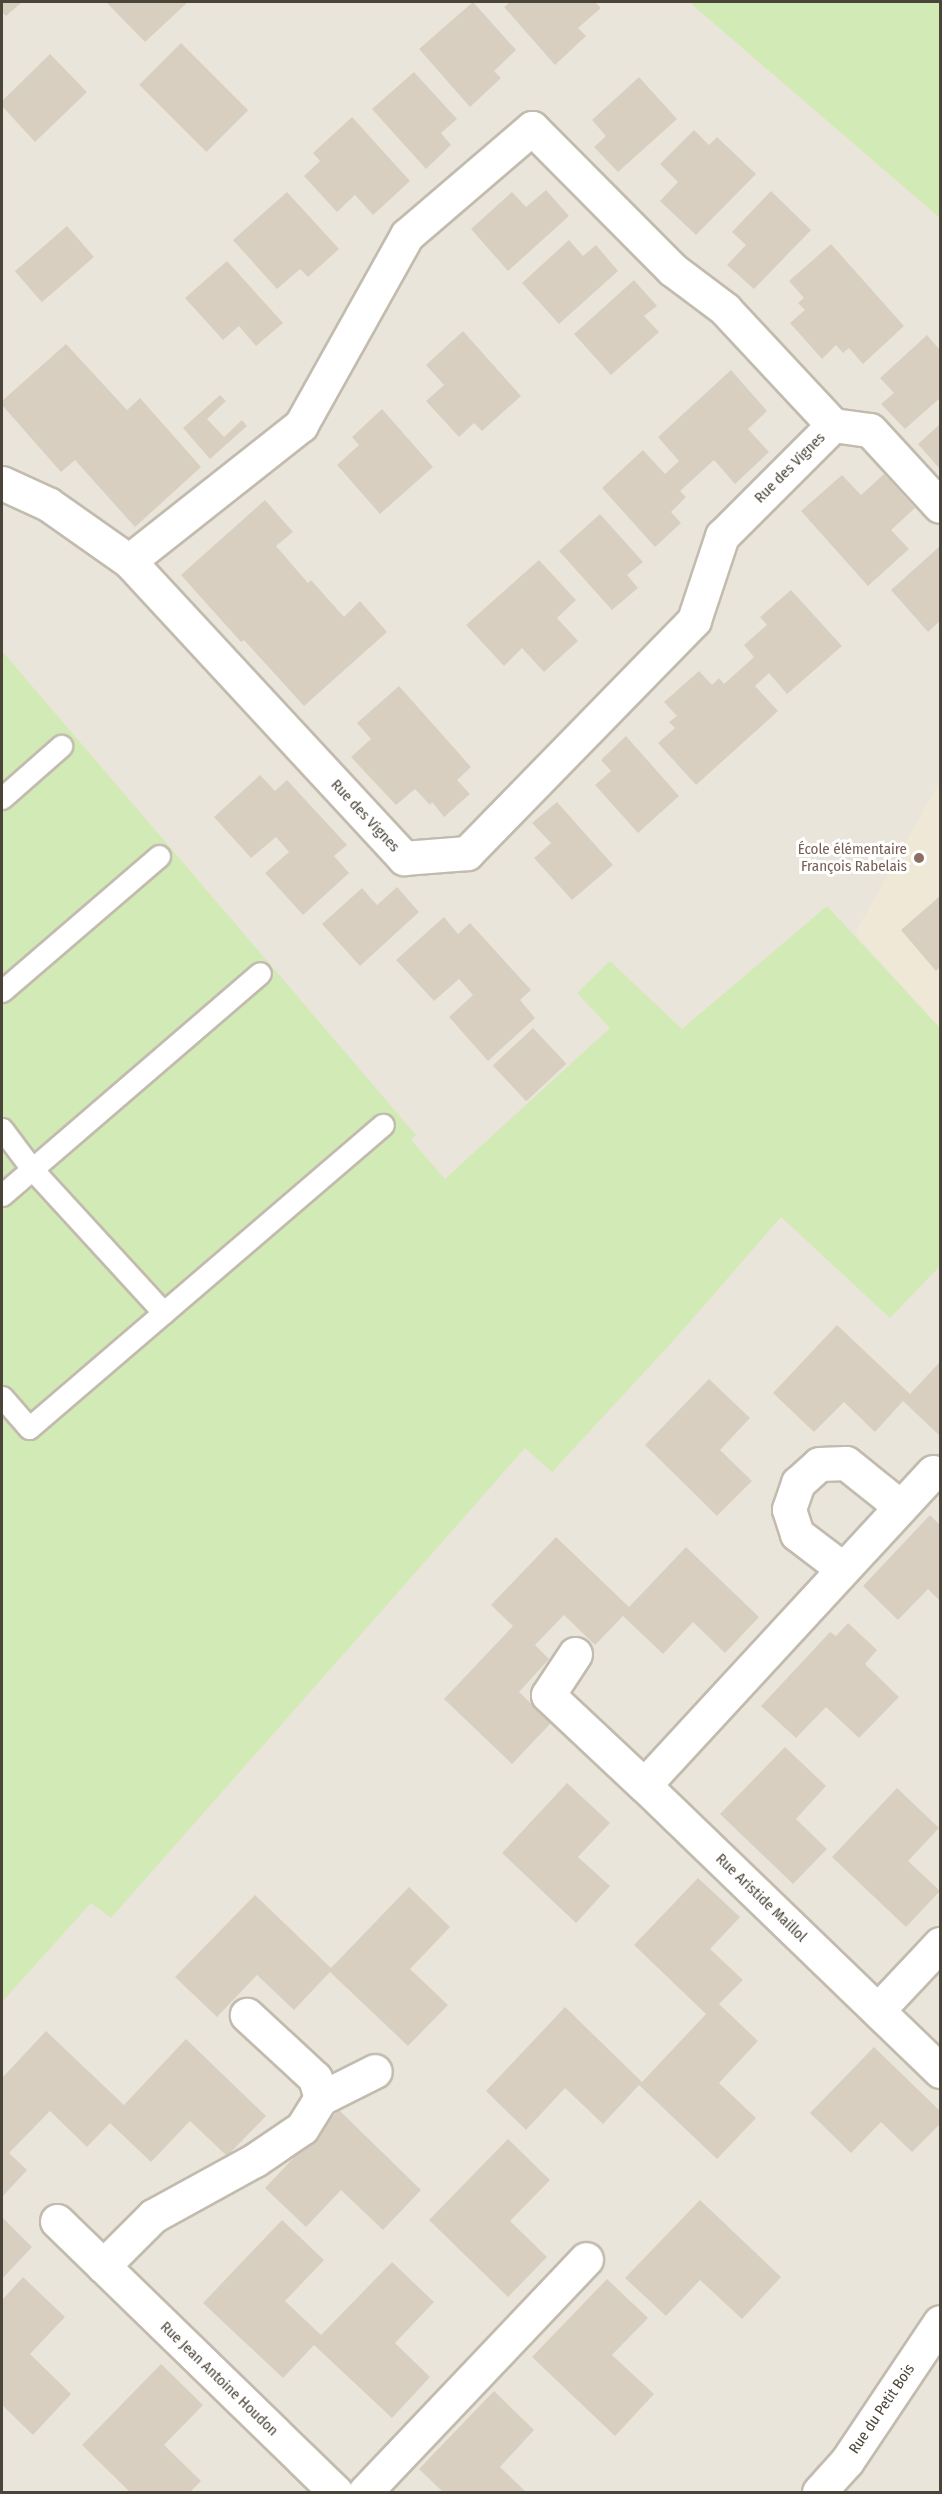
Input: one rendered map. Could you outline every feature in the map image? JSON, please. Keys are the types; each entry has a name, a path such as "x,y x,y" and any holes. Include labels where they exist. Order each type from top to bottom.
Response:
{"street":[{"name":"Rue des Vignes","path":"2,483 48,504 129,561 404,858 467,853 694,620 722,536 833,425 725,309 673,270 532,128 407,235 301,425 129,561"},
{"path":"833,425 870,430 940,506"},
{"path":"843,1569 797,1534 789,1509 798,1483 819,1464 846,1463 901,1507"},
{"path":"644,1785 933,1472"},
{"name":"Rue Aristide Maillol","path":"575,1654 548,1695 940,2071"},
{"path":"878,2010 940,1944"},
{"path":"247,2015 315,2078 321,2098"},
{"path":"103,2266 153,2216 255,2160 302,2128 321,2098 375,2071"},
{"name":"Rue Jean Antoine Houdon","path":"57,2221 336,2493"},
{"path":"365,2493 586,2259"},
{"name":"Rue du Petit Bois","path":"819,2493 847,2461 940,2322"}],"lane":[{"path":"2,798 61,746"},
{"path":"2,992 159,856"},
{"path":"2,1195 260,973"},
{"path":"2,1397 29,1428 383,1125"},
{"path":"2,1129 32,1169 164,1313"}],"shaded area":[{"path":"2,2 940,2 940,2492 2,2492"},
{"name":"École élémentaire François Rabelais","path":"940,781 940,1028 855,934"}],"green space":[{"path":"689,2 940,2 940,218"},
{"path":"2,651 416,1135 411,1140 445,1179 610,1028 577,993 610,961 682,1029 827,906 940,1028 940,1266 890,1318 781,1217 674,1340 552,1472 525,1448 111,1918 91,1903 2,2002"}],"building":[{"path":"2,2 22,2 6,16 2,12"},
{"path":"106,2 188,2 145,42"},
{"path":"473,2 516,50 494,71 501,78 470,107 419,49"},
{"path":"510,2 595,2 601,8 578,28 586,36 555,65 504,7"},
{"path":"181,43 248,110 206,152 139,85"},
{"path":"50,54 87,92 35,142 2,106 2,101"},
{"path":"414,72 457,119 441,133 451,145 426,169 372,109"},
{"path":"639,77 677,119 618,172 594,147 606,136 592,120"},
{"path":"352,117 410,181 373,215 355,195 337,212 304,176 320,161 313,153"},
{"path":"694,130 709,145 717,137 756,174 696,235 660,201 678,182 660,164"},
{"path":"546,190 569,216 508,271 471,229 512,192 526,207"},
{"path":"771,191 811,230 754,289 727,265 746,245 732,232"},
{"path":"287,192 339,249 308,277 300,269 277,289 233,240"},
{"path":"67,226 94,257 42,302 15,271"},
{"path":"569,240 583,256 596,245 618,271 559,324 522,283"},
{"path":"831,244 904,326 863,364 849,348 843,353 836,345 822,359 790,323 805,310 798,303 804,298 789,281"},
{"path":"227,261 283,323 256,346 239,326 223,340 185,298"},
{"path":"634,280 657,306 644,316 659,332 611,375 574,334"},
{"path":"463,331 521,396 482,431 474,423 459,437 426,401 444,385 426,365"},
{"path":"927,335 940,350 940,398 905,429 881,404 894,393 880,378"},
{"path":"66,344 127,410 140,398 201,467 135,527 75,460 61,472 2,405 2,401"},
{"path":"731,370 767,411 748,429 769,452 735,484 714,460 680,491 686,497 671,512 681,523 655,547 602,488 643,450 665,474 679,461 658,437"},
{"path":"220,395 226,401 207,419 224,437 242,420 247,426 210,459 183,428"},
{"path":"382,409 433,467 380,514 337,465 359,445 352,437"},
{"path":"940,424 940,469 918,444"},
{"path":"884,474 915,508 891,530 909,549 868,586 801,511 842,475 861,495"},
{"path":"265,500 293,532 276,546 308,583 311,580 344,617 360,601 387,632 304,706 244,640 241,642 181,575"},
{"path":"600,514 643,562 627,575 638,588 612,610 559,551"},
{"path":"940,546 940,621 928,632 891,590"},
{"path":"539,560 576,600 557,618 578,641 544,672 522,648 504,666 466,625"},
{"path":"791,590 842,646 787,694 769,673 755,686 778,711 696,785 658,743 675,728 669,722 677,716 664,702 699,671 712,685 719,678 724,684 754,657 744,645 767,625 760,617"},
{"path":"399,686 471,767 457,780 470,794 444,817 432,802 430,805 415,789 396,805 351,757 371,739 357,723"},
{"path":"626,736 679,796 638,833 595,785 611,771 601,760"},
{"path":"260,775 275,791 287,780 347,845 334,856 349,873 303,915 265,873 289,852 276,837 251,858 214,817"},
{"path":"557,802 613,865 572,900 534,858 551,843 532,823"},
{"path":"397,887 419,912 360,966 322,924 362,888 377,905"},
{"path":"940,896 940,967 936,971 901,930"},
{"path":"444,917 458,934 470,923 531,990 520,1000 535,1018 488,1061 449,1017 473,995 459,979 434,1001 396,960"},
{"path":"533,1028 566,1064 526,1101 493,1066"},
{"path":"837,1325 910,1394 940,1362 940,1436 903,1401 875,1432 844,1402 814,1432 773,1393"},
{"path":"709,1379 750,1418 720,1450 752,1481 717,1516 645,1445"},
{"path":"930,1515 940,1525 940,1601 928,1589 898,1620 863,1586"},
{"path":"556,1537 629,1607 686,1547 759,1617 725,1653 693,1622 663,1654 623,1616 595,1645 564,1615 535,1645 549,1659 519,1692 551,1723 512,1764 444,1699 513,1626 491,1605"},
{"path":"848,1623 877,1650 865,1664 899,1697 859,1738 826,1707 796,1738 761,1706 830,1632 836,1636"},
{"path":"785,1747 826,1786 796,1819 827,1849 793,1884 720,1814"},
{"path":"567,1783 610,1823 578,1857 610,1886 576,1923 502,1853"},
{"path":"897,1788 939,1828 908,1861 940,1891 906,1927 832,1857"},
{"path":"698,1878 740,1917 710,1949 743,1980 719,2004 758,2041 719,2083 756,2118 717,2159 639,2085 603,2124 565,2088 526,2130 486,2091 565,2007 642,2082 706,2014 634,1945"},
{"path":"409,1887 450,1927 410,1969 448,2005 408,2046 330,1972 294,2010 257,1975 217,2017 175,1977 255,1895 331,1968"},
{"path":"46,2031 124,2105 186,2039 266,2116 227,2156 190,2121 151,2162 110,2123 87,2147 50,2111 9,2153 27,2170 2,2197 2,2078"},
{"path":"874,2047 940,2111 940,2124 912,2152 881,2122 851,2153 810,2113"},
{"path":"339,2110 421,2190 383,2230 341,2190 306,2227 265,2188"},
{"path":"508,2139 550,2180 510,2221 547,2257 508,2297 429,2220"},
{"path":"700,2200 781,2277 742,2319 700,2280 666,2316 625,2278"},
{"path":"2,2217 32,2247 2,2279"},
{"path":"282,2220 324,2260 285,2301 321,2335 392,2262 434,2302 395,2343 430,2377 392,2418 314,2345 283,2378 203,2303"},
{"path":"23,2277 65,2317 30,2354 71,2394 33,2435 2,2405 2,2300"},
{"path":"607,2279 648,2318 612,2355 654,2394 615,2436 532,2357"},
{"path":"161,2364 203,2405 164,2445 201,2481 190,2492 130,2492 82,2445"},
{"path":"494,2391 534,2430 500,2467 526,2492 443,2492 419,2469"}],"place":[{"name":"École élémentaire François Rabelais","path":"919,858"}]}
